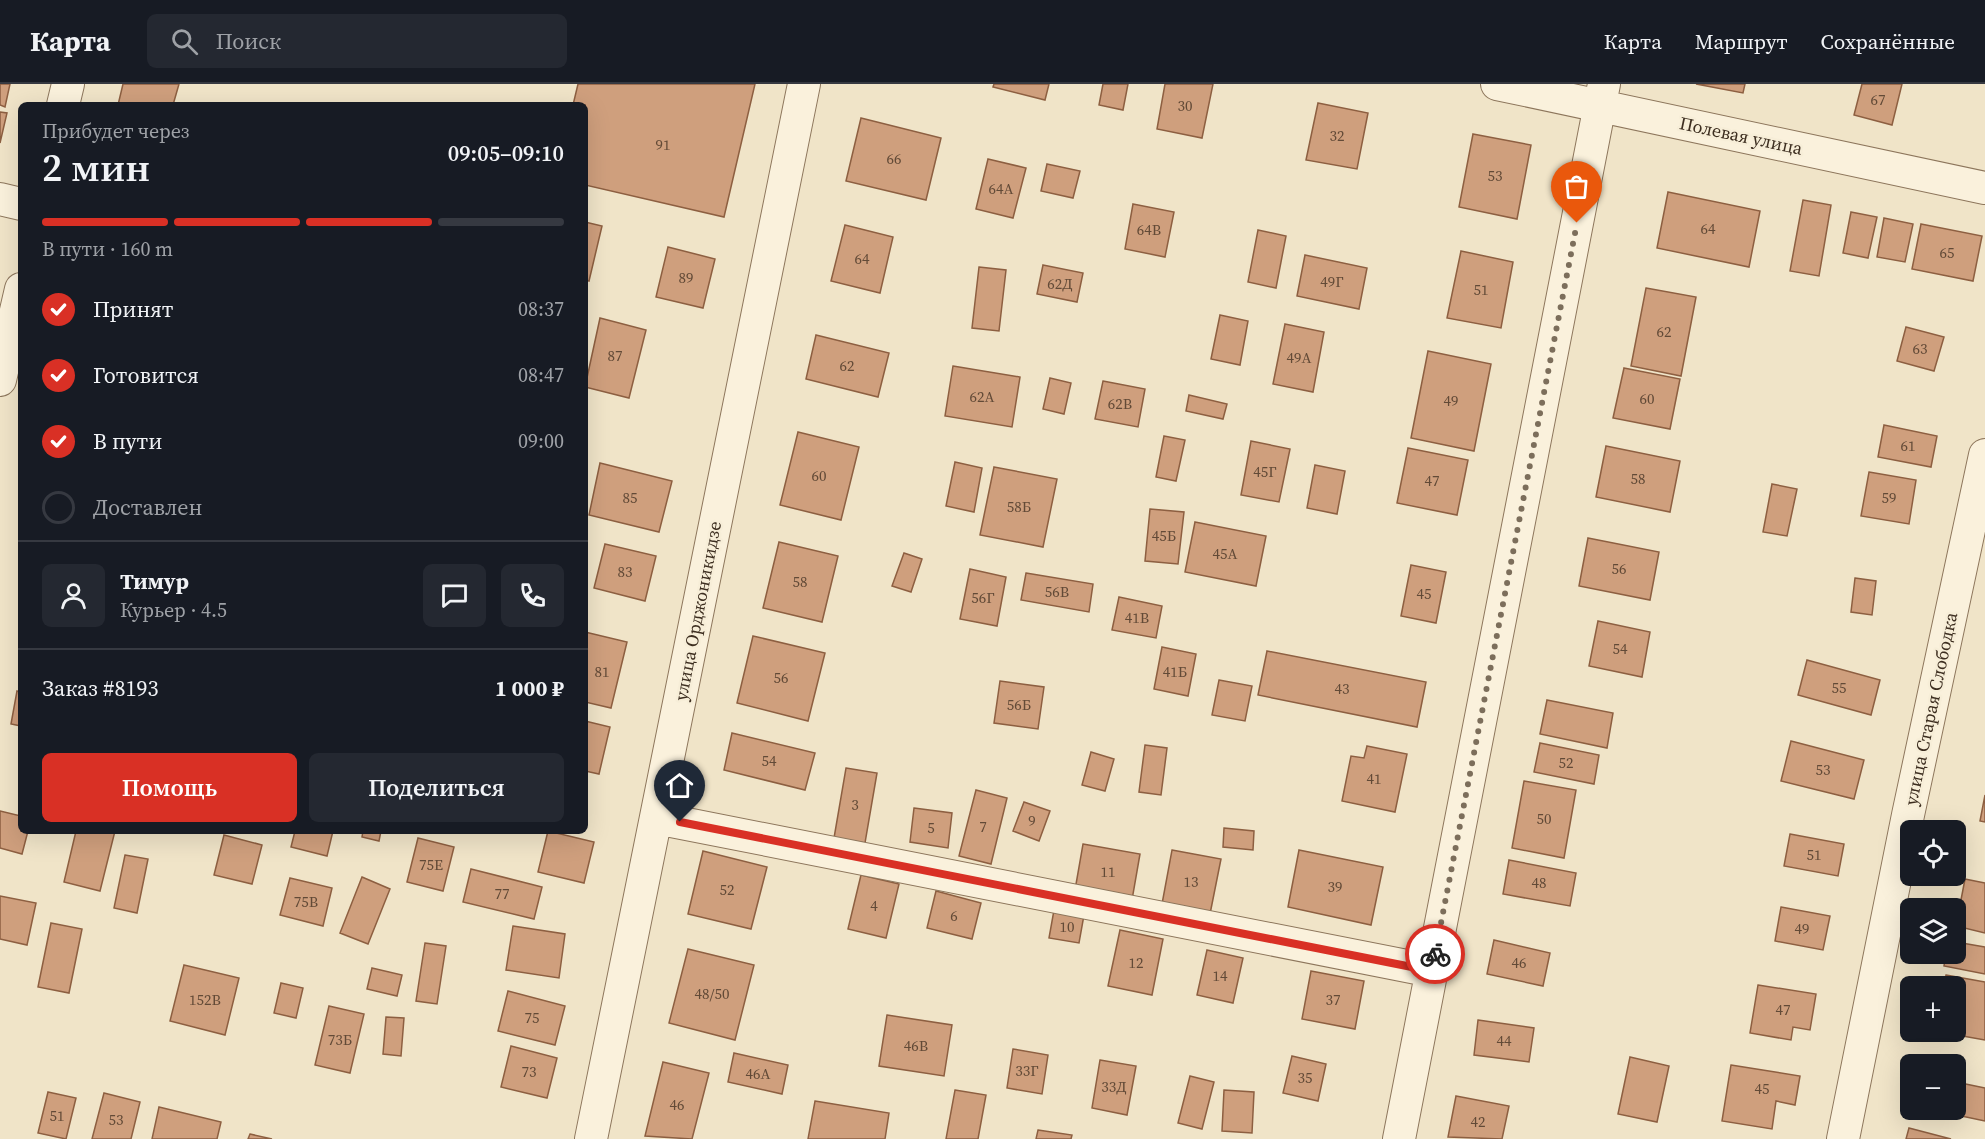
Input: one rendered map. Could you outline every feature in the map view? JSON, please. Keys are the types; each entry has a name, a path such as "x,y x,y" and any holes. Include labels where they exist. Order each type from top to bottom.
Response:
{"street":[{"path":"64,102 68,84"},
{"name":"улица Орджоникидзе","path":"591,1139 804,84"},
{"name":"Полевая улица","path":"1497,84 1602,95 1985,188"},
{"path":"1399,1139 1602,95"},
{"path":"0,199 18,203"},
{"path":"0,380 18,302"},
{"name":"улица Старая Слободка","path":"1843,1139 1910,803 1985,455"},
{"path":"656,818 1432,971"}],"building":[{"path":"0,84 10,84 5,107 0,105"},
{"path":"123,84 179,84 174,102 119,102"},
{"path":"578,84 755,84 724,217 588,186 588,102 574,102"},
{"path":"994,84 1049,84 1045,100 993,87"},
{"path":"1103,84 1128,84 1123,110 1099,105"},
{"path":"1165,84 1213,84 1202,138 1157,129"},
{"path":"1696,84 1745,84 1743,93"},
{"path":"1862,84 1902,84 1892,125 1854,115"},
{"path":"1318,103 1368,113 1357,169 1306,160"},
{"path":"0,112 7,113 0,143"},
{"path":"861,118 941,138 926,200 846,181"},
{"path":"1473,134 1531,145 1517,219 1459,207"},
{"path":"988,159 1026,168 1013,218 976,209"},
{"path":"1047,164 1080,171 1073,198 1041,191"},
{"path":"1668,192 1760,211 1749,267 1657,248"},
{"path":"1803,200 1831,205 1819,276 1790,271"},
{"path":"1133,204 1174,212 1165,257 1125,249"},
{"path":"1851,212 1877,217 1868,258 1843,253"},
{"path":"1884,218 1913,224 1905,262 1877,257"},
{"path":"588,223 602,226 588,281"},
{"path":"1921,224 1982,236 1973,281 1912,269"},
{"path":"845,225 893,237 880,293 831,281"},
{"path":"1258,230 1286,236 1276,288 1248,282"},
{"path":"668,247 715,259 703,308 656,297"},
{"path":"1461,251 1513,262 1501,328 1447,318"},
{"path":"1305,255 1367,268 1359,309 1297,296"},
{"path":"1043,265 1083,273 1077,302 1037,294"},
{"path":"979,267 1006,270 999,331 972,328"},
{"path":"1646,288 1696,297 1681,376 1631,366"},
{"path":"1220,315 1248,321 1240,365 1211,359"},
{"path":"600,318 646,330 629,398 588,388 588,373"},
{"path":"1285,324 1324,332 1313,392 1273,384"},
{"path":"1906,327 1944,337 1934,371 1897,361"},
{"path":"816,335 889,353 878,397 806,379"},
{"path":"1428,351 1491,364 1474,451 1411,438"},
{"path":"953,366 1020,377 1012,427 945,416"},
{"path":"1624,368 1680,379 1670,429 1613,418"},
{"path":"1050,378 1071,383 1064,414 1043,409"},
{"path":"1103,381 1145,389 1138,427 1095,419"},
{"path":"1189,395 1227,404 1223,419 1186,411"},
{"path":"1884,425 1937,436 1931,467 1878,457"},
{"path":"798,432 859,447 841,520 780,505"},
{"path":"1164,436 1185,440 1176,481 1156,477"},
{"path":"1251,441 1290,449 1279,502 1241,495"},
{"path":"1606,446 1680,461 1670,512 1596,497"},
{"path":"1408,448 1468,460 1457,515 1397,503"},
{"path":"955,462 982,468 974,512 946,506"},
{"path":"600,463 672,481 659,532 589,515"},
{"path":"1315,465 1345,471 1337,514 1307,508"},
{"path":"994,467 1057,479 1043,547 980,535"},
{"path":"1869,472 1916,480 1909,524 1861,516"},
{"path":"1772,484 1797,489 1787,536 1763,532"},
{"path":"1150,509 1184,512 1178,564 1145,561"},
{"path":"1195,522 1266,536 1256,586 1185,572"},
{"path":"1588,538 1659,552 1650,600 1579,586"},
{"path":"779,542 838,556 822,622 763,608"},
{"path":"605,544 656,556 645,601 594,588"},
{"path":"904,553 922,559 911,592 892,586"},
{"path":"1411,565 1446,572 1436,623 1401,616"},
{"path":"970,569 1006,577 997,626 960,619"},
{"path":"1026,573 1093,584 1089,612 1021,600"},
{"path":"1855,578 1876,581 1872,615 1851,612"},
{"path":"1119,597 1162,606 1156,638 1112,630"},
{"path":"1598,621 1650,632 1642,677 1589,666"},
{"path":"588,633 627,642 611,708 588,703"},
{"path":"753,636 825,653 808,721 737,703"},
{"path":"1162,647 1196,654 1188,696 1154,689"},
{"path":"1267,651 1426,682 1417,727 1258,695"},
{"path":"1807,660 1880,680 1871,715 1798,695"},
{"path":"1219,680 1252,686 1245,721 1212,715"},
{"path":"1000,681 1044,687 1038,729 994,723"},
{"path":"17,691 18,725 11,724"},
{"path":"1547,700 1613,713 1607,748 1540,734"},
{"path":"588,722 610,727 599,774 588,772"},
{"path":"732,733 815,753 805,790 724,770"},
{"path":"1791,741 1864,760 1854,799 1781,781"},
{"path":"1540,743 1599,755 1594,784 1534,772"},
{"path":"1145,745 1167,748 1161,795 1139,792"},
{"path":"1367,746 1407,754 1395,812 1342,801 1351,756 1364,758"},
{"path":"1091,752 1114,759 1105,791 1082,785"},
{"path":"846,768 877,773 865,843 834,838"},
{"path":"1524,781 1576,790 1564,858 1512,848"},
{"path":"976,790 1007,798 991,864 959,856"},
{"path":"1985,795 1985,822 1980,821"},
{"path":"1024,802 1050,811 1039,841 1013,831"},
{"path":"914,808 952,813 948,848 910,842"},
{"path":"0,811 18,815 18,834 27,834 22,854 0,848"},
{"path":"1224,828 1254,831 1253,850 1223,847"},
{"path":"75,834 114,834 100,891 64,882"},
{"path":"294,834 332,834 327,856 291,847"},
{"path":"362,834 380,834 379,841 362,837"},
{"path":"547,834 561,834 594,842 584,883 538,872"},
{"path":"1790,834 1844,844 1838,876 1784,866"},
{"path":"224,835 262,845 252,884 214,875"},
{"path":"418,838 454,847 443,891 407,882"},
{"path":"1083,844 1140,854 1132,900 1075,890"},
{"path":"1172,850 1221,859 1210,914 1162,904"},
{"path":"1299,850 1383,867 1371,925 1288,907"},
{"path":"703,851 767,867 751,929 688,914"},
{"path":"125,855 148,859 137,913 114,908"},
{"path":"1509,860 1576,873 1570,906 1503,894"},
{"path":"471,869 542,887 534,919 463,902"},
{"path":"861,875 899,884 886,938 848,929"},
{"path":"362,877 390,889 368,944 340,933"},
{"path":"290,878 332,888 323,926 280,915"},
{"path":"1966,879 1985,883 1985,933 1966,928 1966,898 1961,898"},
{"path":"936,891 981,903 972,939 927,928"},
{"path":"0,896 36,903 27,945 0,939"},
{"path":"1781,907 1830,916 1823,950 1775,941"},
{"path":"1054,910 1084,915 1079,943 1049,938"},
{"path":"51,923 82,929 69,993 38,987"},
{"path":"513,926 565,934 559,978 506,970"},
{"path":"1120,930 1163,939 1152,995 1108,986"},
{"path":"1494,940 1550,953 1543,986 1487,974"},
{"path":"425,943 446,946 437,1004 416,1001"},
{"path":"1966,944 1985,947 1985,974 1944,966 1944,964 1966,964"},
{"path":"688,949 754,965 735,1040 669,1023"},
{"path":"1207,950 1243,958 1233,1003 1197,995"},
{"path":"184,965 239,978 225,1035 170,1021"},
{"path":"372,968 402,975 397,996 367,989"},
{"path":"1311,971 1364,981 1355,1029 1302,1019"},
{"path":"1966,979 1985,982 1985,1040 1966,1037"},
{"path":"281,983 303,988 296,1018 274,1013"},
{"path":"1758,985 1816,994 1810,1030 1793,1027 1791,1040 1750,1033"},
{"path":"508,991 565,1006 555,1045 498,1031"},
{"path":"329,1006 364,1014 350,1073 315,1065"},
{"path":"887,1015 952,1025 944,1076 879,1066"},
{"path":"386,1017 404,1018 401,1056 383,1054"},
{"path":"1478,1020 1534,1028 1529,1062 1474,1055"},
{"path":"511,1046 557,1058 547,1098 501,1087"},
{"path":"1013,1049 1048,1055 1042,1094 1007,1088"},
{"path":"734,1053 788,1065 782,1094 728,1082"},
{"path":"1292,1056 1326,1064 1318,1101 1283,1093"},
{"path":"1630,1057 1669,1066 1657,1122 1618,1114"},
{"path":"1100,1060 1136,1066 1127,1115 1092,1108"},
{"path":"663,1062 709,1073 692,1139 645,1136"},
{"path":"1731,1065 1800,1076 1795,1105 1776,1101 1772,1129 1722,1121"},
{"path":"1190,1076 1214,1082 1202,1129 1178,1123"},
{"path":"1966,1084 1985,1088 1985,1121 1966,1117"},
{"path":"955,1090 986,1095 978,1139 946,1139"},
{"path":"1224,1090 1254,1092 1252,1133 1222,1131"},
{"path":"48,1092 76,1098 66,1139 38,1133"},
{"path":"104,1093 140,1102 131,1139 92,1139"},
{"path":"1456,1096 1509,1106 1502,1139 1448,1137"},
{"path":"815,1101 889,1113 885,1139 808,1139"},
{"path":"159,1107 221,1122 217,1139 152,1139"},
{"path":"1909,1128 1951,1139 1906,1139"},
{"path":"1038,1130 1072,1135 1071,1139 1036,1139"},
{"path":"250,1134 272,1139 248,1139"}],"way so far":[{"path":"1435,954 1577,223"}],"route":[{"path":"680,822 1432,971 1435,954"}]}
